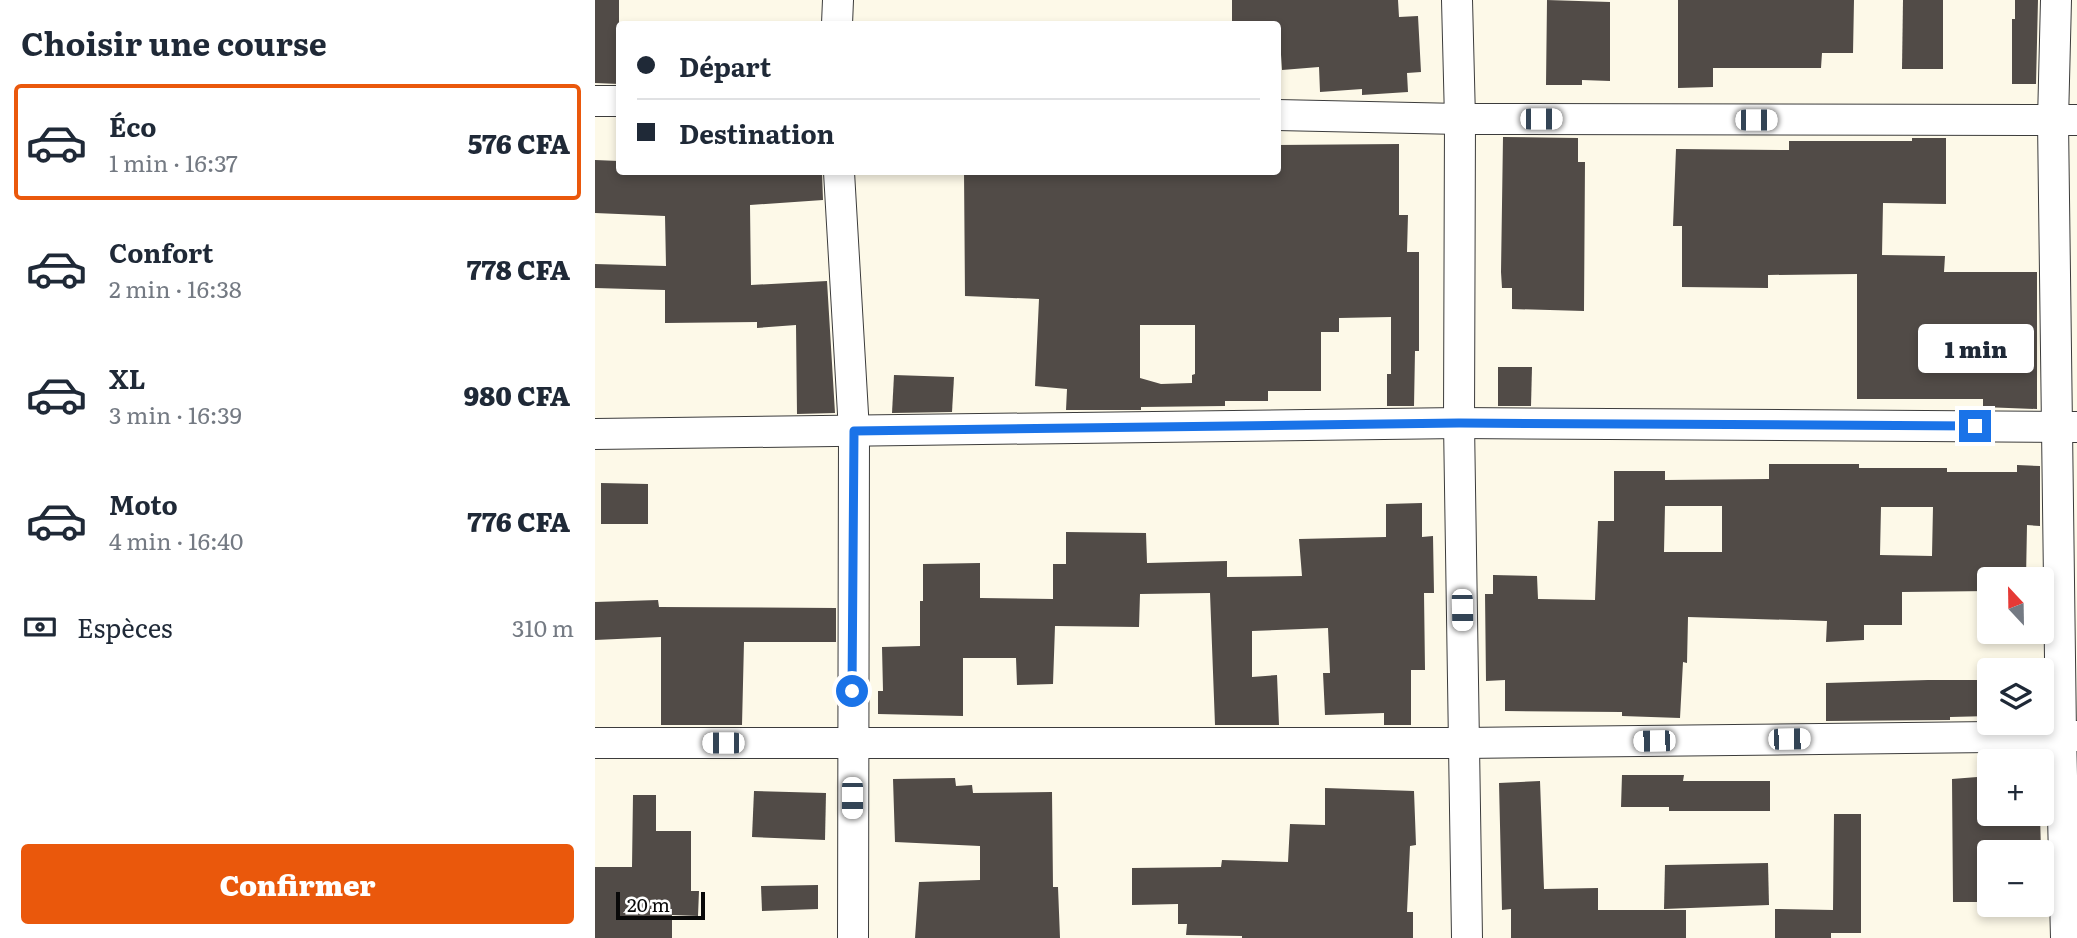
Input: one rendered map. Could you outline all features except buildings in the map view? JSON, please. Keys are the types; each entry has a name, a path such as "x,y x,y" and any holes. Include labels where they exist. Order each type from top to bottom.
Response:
{"street":[{"path":"837,21 838,0"},
{"path":"1457,0 1460,119 1459,423 1467,938"},
{"path":"2056,0 2065,120 2069,736 2066,938"},
{"path":"595,101 616,101"},
{"path":"1281,115 1460,119 2065,120"},
{"path":"839,175 854,431 851,743 853,938"},
{"path":"595,434 1459,423 2067,427"},
{"path":"595,743 1464,743 2069,736"}],"route":[{"path":"852,691 854,431 1459,423 1975,426"}]}
